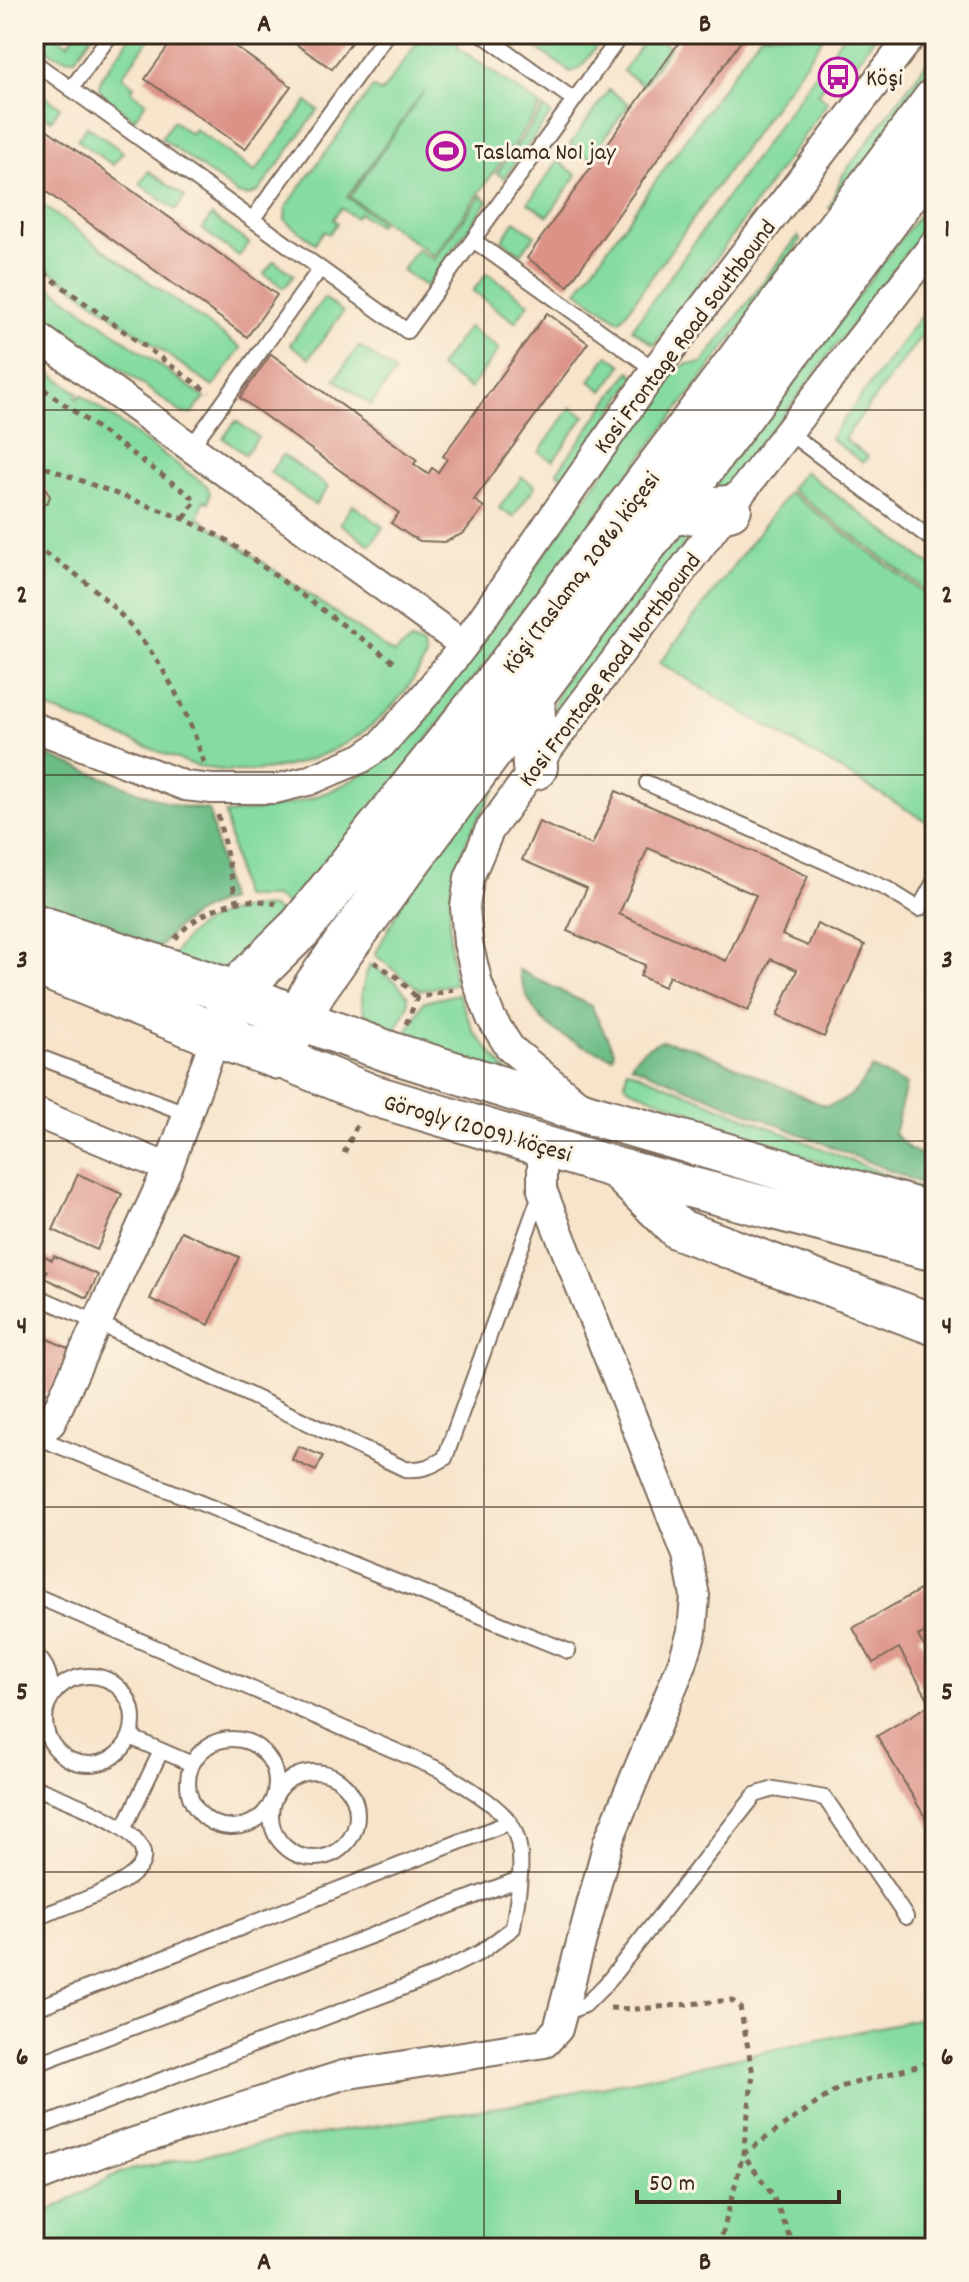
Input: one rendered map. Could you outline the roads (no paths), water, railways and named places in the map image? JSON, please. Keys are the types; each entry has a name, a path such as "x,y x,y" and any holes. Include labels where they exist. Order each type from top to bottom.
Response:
{"main road":[{"name":"Köşi (Taslama, 2086) köçesi","path":"216,1035 248,979 306,921 505,672 935,101"},
{"name":"Köşi (Taslama, 2086) köçesi","path":"289,1038 315,988 346,944 935,155"},
{"path":"669,513 729,508"},
{"path":"532,696 535,767"},
{"name":"Görogly (2009) köçesi","path":"34,926 238,994 289,1038 372,1095 616,1168 935,1251"},
{"name":"Görogly (2009) köçesi","path":"34,962 216,1035 289,1038 393,1053 589,1114 935,1214"},
{"path":"616,1168 678,1229 935,1325"}],"street":[{"name":"Kosi Frontage Road Southbound","path":"34,727 185,786 212,789 275,789 308,781 362,758 382,744 464,645 655,370 913,34"},
{"name":"Kosi Frontage Road Northbound","path":"589,1114 510,1048 491,1018 478,984 468,943 465,907 469,878 489,831 535,767 729,508 932,254"},
{"path":"34,334 464,645"},
{"path":"34,1436 51,1423 98,1323 168,1168 216,1035"},
{"path":"34,1112 168,1168"},
{"path":"34,2179 100,2153 230,2114 343,2075 545,2043 574,2009 581,1934 608,1842 682,1664 692,1632 695,1596 687,1555 542,1190 542,1145"}],"lane":[{"path":"71,89 111,34"},
{"path":"252,220 387,34"},
{"path":"482,34 574,100"},
{"path":"34,62 407,331 622,34"},
{"path":"473,240 655,370"},
{"path":"191,447 320,269"},
{"path":"788,432 935,542"},
{"path":"647,783 887,889 919,909 935,880"},
{"path":"34,1055 188,1114"},
{"path":"34,1295 405,1469 420,1470 434,1466 445,1458 542,1190"},
{"path":"34,1436 568,1651"},
{"path":"34,1595 440,1770 478,1794 510,1822 519,1848 513,1928 481,1952 433,1976 34,2129"},
{"path":"34,1653 45,1666 50,1679 51,1692 47,1705 45,1720 47,1735 66,1758 95,1764 110,1759 122,1750 133,1724 132,1709 117,1686 91,1676 65,1684 54,1693 47,1705 34,1720"},
{"path":"130,1737 192,1764"},
{"path":"192,1764 188,1792 194,1806 215,1824 243,1826 267,1810 274,1797 281,1785 293,1776 321,1772 335,1776 354,1797 356,1826 341,1849 328,1856 299,1856 277,1839 271,1825 270,1811 274,1797 276,1783 266,1755 241,1740 227,1740 213,1743 192,1764"},
{"path":"124,1828 161,1751"},
{"path":"34,1787 124,1828 141,1842 145,1852 144,1861 135,1873 34,1919"},
{"path":"574,2009 606,1984 755,1795 774,1789 825,1798 906,1917"},
{"path":"34,2009 510,1822"},
{"path":"34,2065 519,1879"}],"place":[{"name":"Köşi","path":"838,77"},
{"name":"Taslama No1 jay","path":"446,151"}]}
